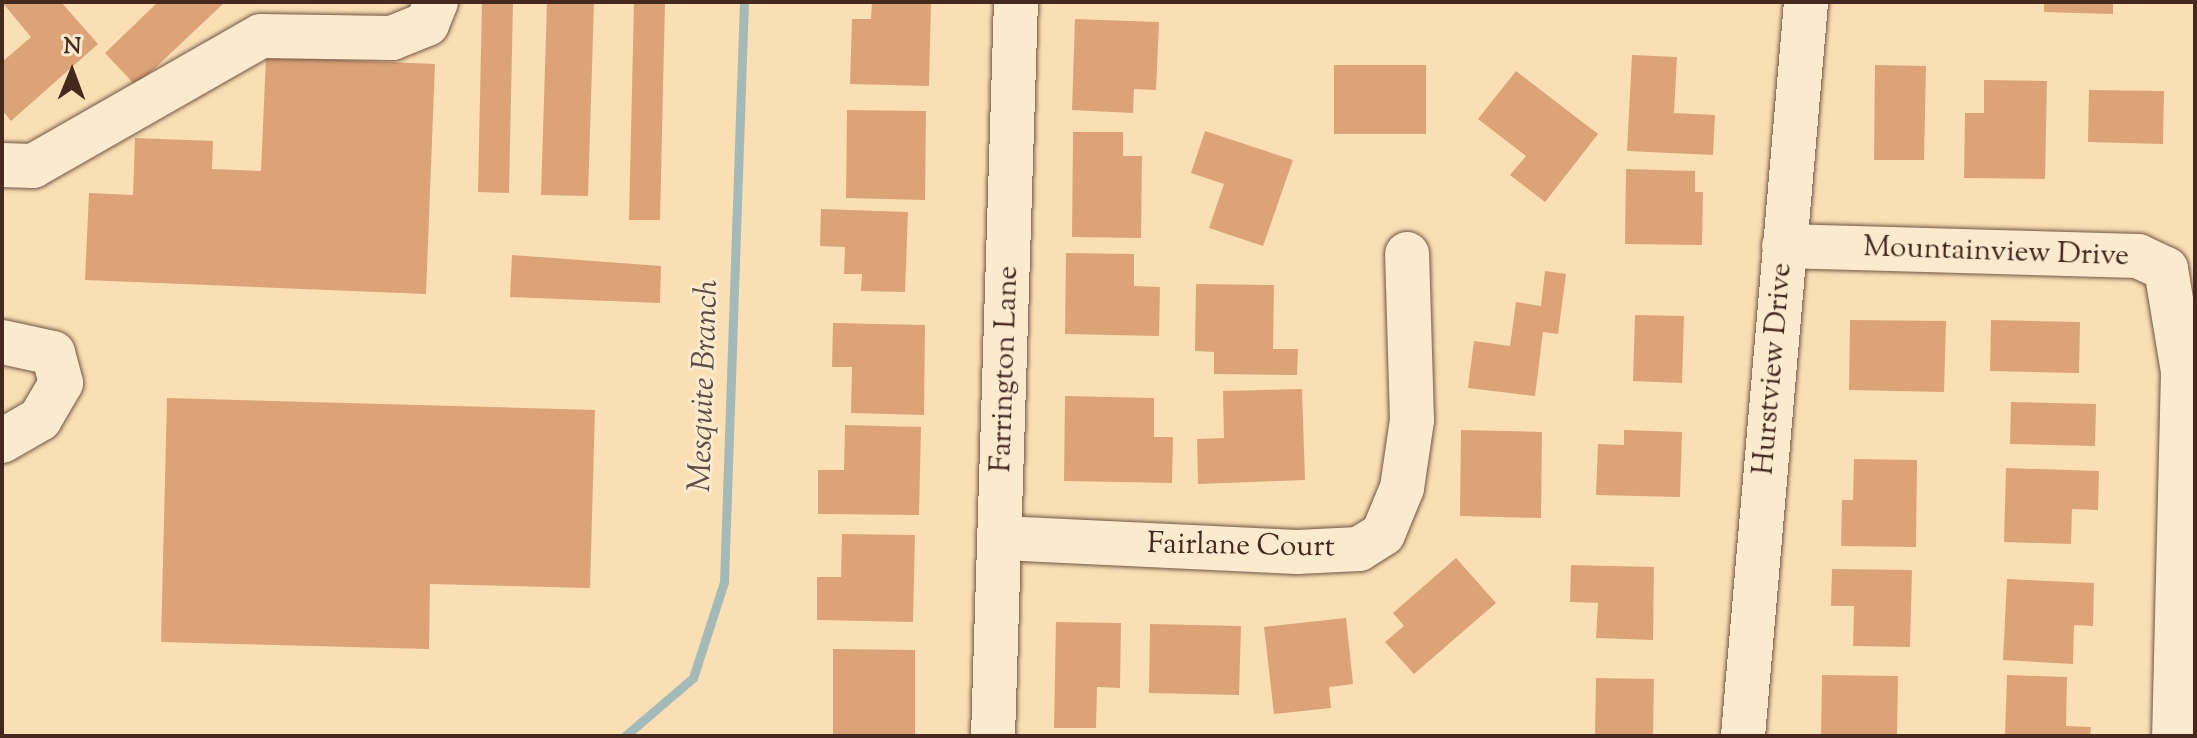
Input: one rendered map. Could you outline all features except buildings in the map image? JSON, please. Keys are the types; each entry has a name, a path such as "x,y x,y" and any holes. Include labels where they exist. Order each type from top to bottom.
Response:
{"street":[{"path":"2,165 33,166 261,36 392,38 427,24 436,2"},
{"name":"Farrington Lane","path":"993,736 1016,2"},
{"name":"Hurstview Drive","path":"1743,736 1806,2"},
{"name":"Mountainview Drive","path":"1784,246 2138,256 2166,269 2183,372 2174,736"},
{"name":"Fairlane Court","path":"1001,538 1297,552 1359,549 1383,534 1402,488 1412,420 1407,254"},
{"path":"2,342 53,353 61,383 40,419 2,441"}],"waterway":[{"name":"Mesquite Branch","path":"625,736 693,678 724,582 744,2"}]}
